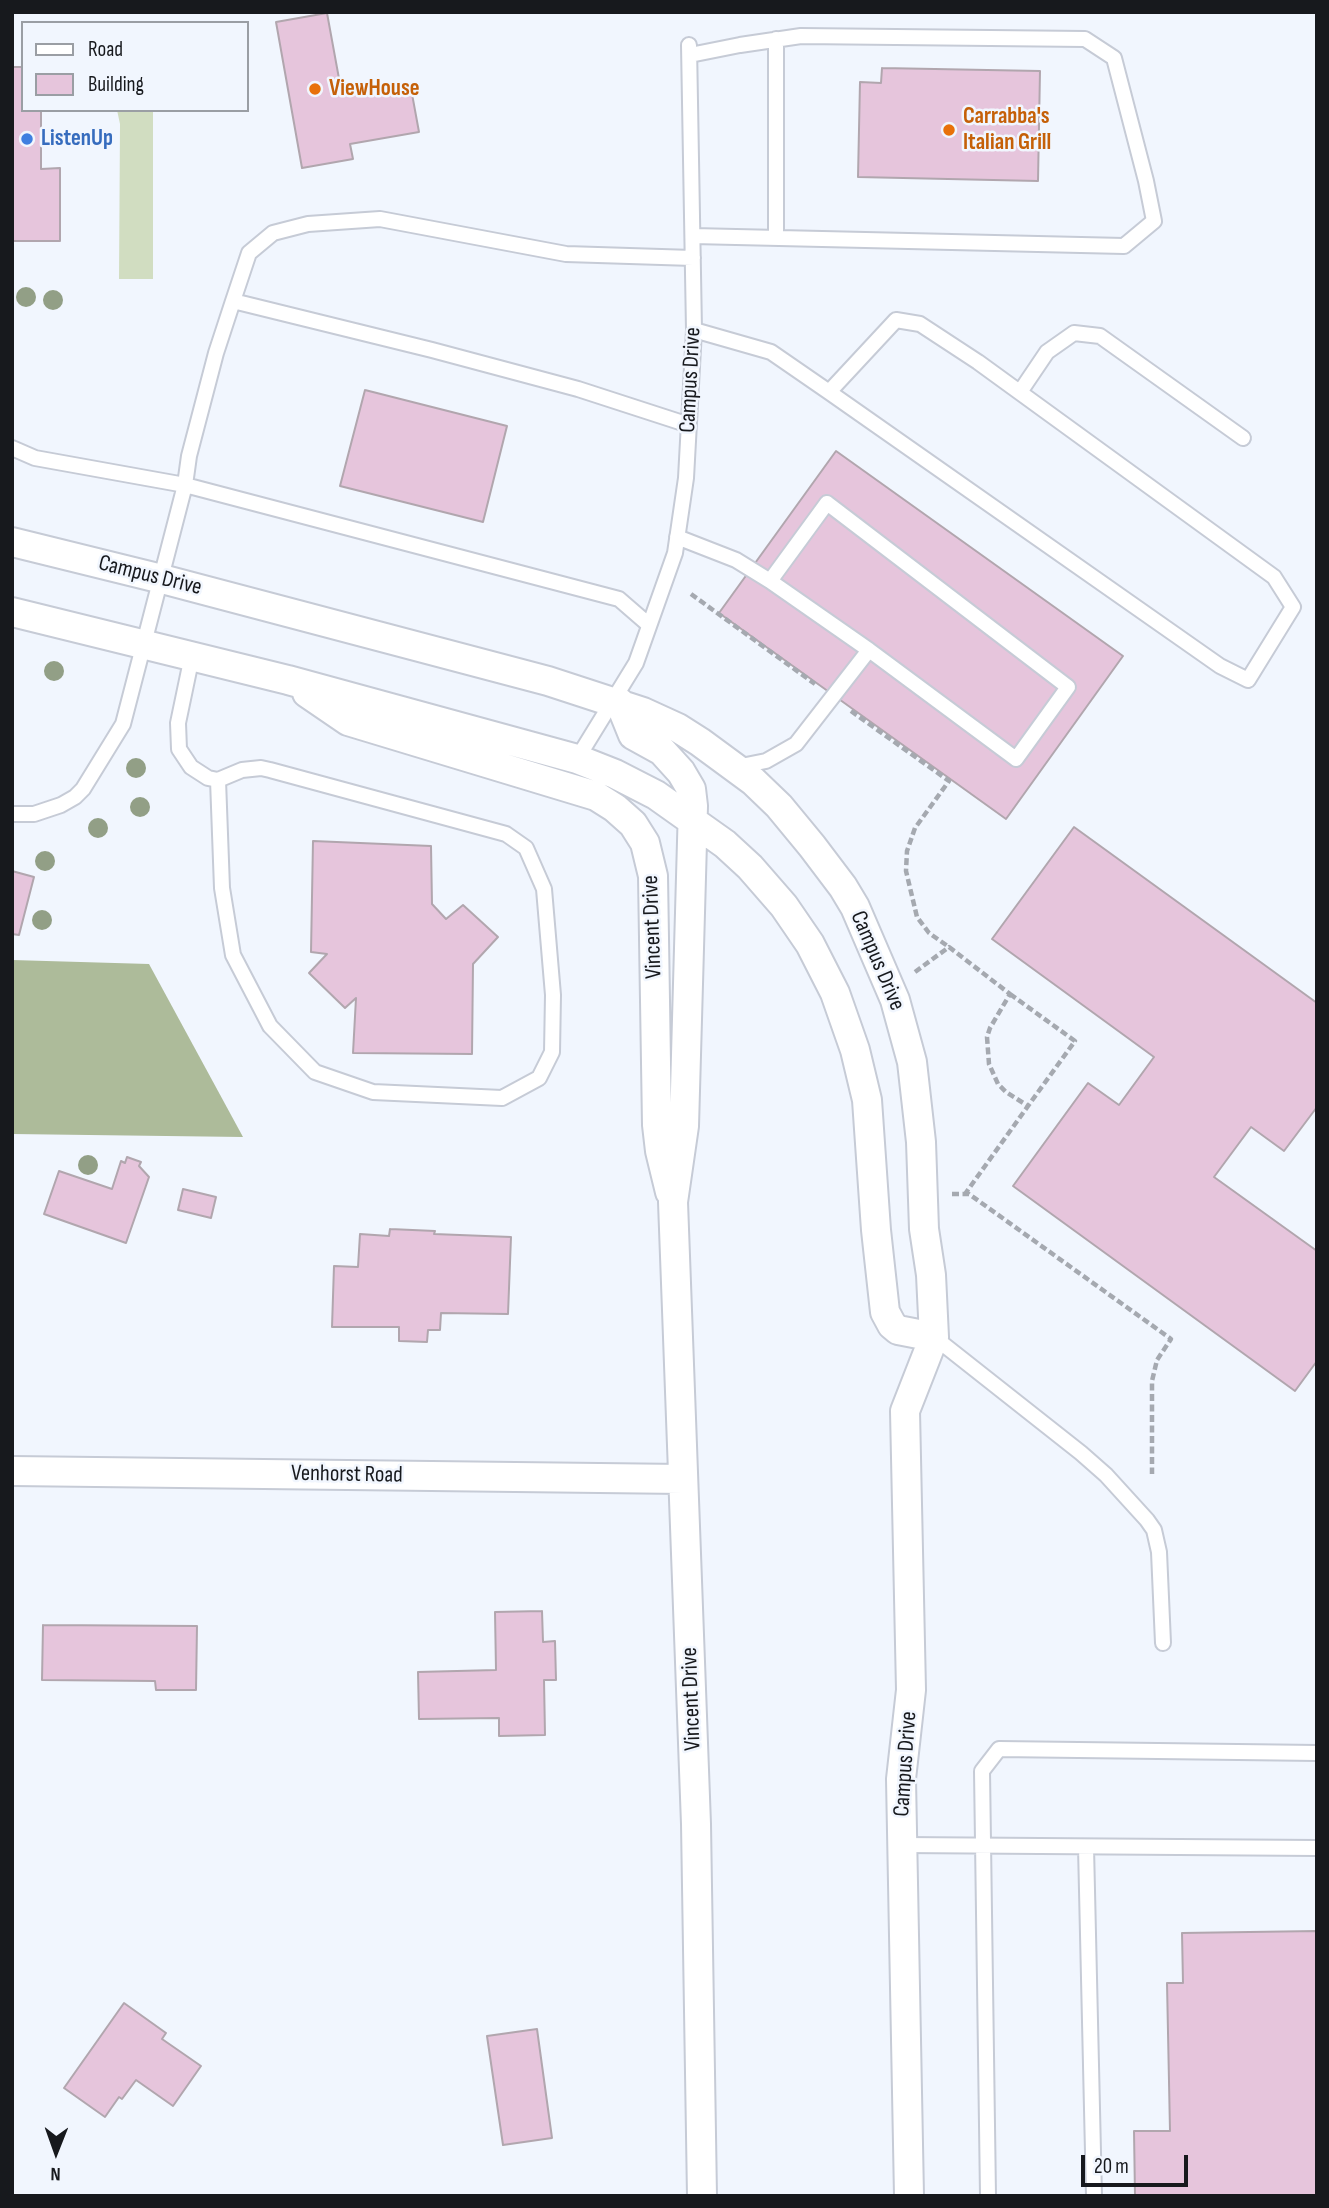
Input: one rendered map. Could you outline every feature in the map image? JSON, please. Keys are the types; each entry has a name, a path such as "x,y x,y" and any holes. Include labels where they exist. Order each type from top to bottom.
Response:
{"street":[{"name":"Campus Drive","path":"12,542 548,681 616,702 678,728 735,767 779,806 843,887 867,932 895,1000 909,1050 916,1087 924,1229 931,1275 934,1337 905,1411 911,1690 901,1779 909,2196"},
{"path":"12,612 288,680 577,759 656,794 694,821 750,867 784,906 810,944 835,993 852,1041 867,1100 885,1312 898,1330 934,1337"},
{"name":"Vincent Drive","path":"288,680 348,721 596,796 633,824 645,843 653,876 657,1125 660,1152 673,1202"},
{"name":"Vincent Drive","path":"616,702 633,735 662,751 687,781 693,797 684,1126 673,1202 682,1479 691,1635 702,2196"},
{"name":"Venhorst Road","path":"12,1471 682,1479"}],"lane":[{"path":"693,236 776,238 1124,246 1154,221 1114,58 1085,40 815,36 776,39 776,238"},
{"name":"Campus Drive","path":"577,759 616,702 636,663 675,553 686,478 694,330 690,50 776,39"},
{"path":"12,814 34,814 75,797 83,789 123,724 186,485 189,456 209,379 249,253 273,233 308,224 380,219 566,254 693,258"},
{"path":"233,301 538,379 689,425"},
{"path":"694,330 771,352 1220,666 1248,680 1293,607 1274,577 1020,392 920,324 896,320 829,392"},
{"path":"1020,392 1047,352 1074,333 1100,336 1243,438"},
{"path":"12,449 35,458 186,485 619,599 649,625"},
{"path":"677,537 736,560 770,581 869,650 1016,759 1068,687 827,503 770,581"},
{"path":"735,767 766,761 796,744 869,650"},
{"path":"192,656 178,723 179,749 191,767 208,778 218,780 242,770 261,768 506,834 526,848 544,889 553,995 552,1052 539,1077 502,1098 373,1092 315,1072 270,1026 233,955 222,888 218,780"},
{"path":"934,1337 1106,1475 1147,1520 1154,1530 1159,1552 1163,1643"},
{"path":"988,2196 982,1771 999,1749 1317,1753"},
{"path":"902,1845 1317,1849"},
{"path":"1086,1847 1094,2196"}],"path":[{"path":"691,594 825,691"},
{"path":"842,704 949,781 915,828 907,850 906,871 917,917 929,933 1075,1041 965,1194"},
{"path":"915,972 949,947"},
{"path":"1010,994 987,1037 989,1064 998,1084 1028,1106"},
{"path":"949,1195 965,1194 1171,1339 1157,1360 1152,1381 1152,1474"}],"green space":[{"path":"117,112 153,112 153,279 119,279 120,124"},
{"path":"12,960 149,964 243,1137 12,1134"}],"building":[{"name":"ViewHouse","path":"327,13 342,95 410,83 419,132 350,144 353,159 302,168 276,22"},
{"name":"ListenUp","path":"12,67 21,67 21,112 41,112 41,169 60,168 60,241 12,241"},
{"name":"Carrabba's Italian Grill","path":"882,68 1040,71 1038,181 858,177 860,82 881,83"},
{"path":"365,390 507,426 483,522 340,486"},
{"path":"836,451 1123,656 1006,819 719,613"},
{"path":"1074,827 1317,1003 1317,1107 1284,1151 1251,1127 1214,1177 1317,1251 1317,1361 1295,1391 1013,1186 1088,1083 1119,1105 1154,1057 992,939"},
{"path":"313,841 431,846 432,904 446,919 463,905 498,937 473,964 472,1054 353,1053 356,998 345,1008 309,973 327,954 311,952"},
{"path":"12,871 34,877 19,935 12,934"},
{"path":"127,1157 141,1162 139,1166 149,1177 126,1243 44,1214 59,1171 112,1189 121,1161 125,1163"},
{"path":"183,1189 216,1197 211,1218 178,1210"},
{"path":"390,1229 511,1237 508,1314 441,1313 440,1330 428,1330 427,1342 399,1341 399,1327 332,1327 334,1266 358,1267 360,1234 389,1236"},
{"path":"542,1611 543,1642 555,1641 556,1680 544,1680 545,1735 499,1736 499,1718 419,1719 418,1672 496,1670 495,1612"},
{"path":"43,1625 197,1626 196,1690 156,1690 155,1681 42,1680"},
{"path":"1317,1931 1317,2196 1135,2196 1134,2131 1170,2131 1167,1983 1183,1983 1182,1933"},
{"path":"124,2003 166,2033 162,2039 201,2066 173,2106 136,2080 122,2099 119,2097 105,2117 64,2088"},
{"path":"537,2029 552,2138 503,2145 487,2036"}],"place":[{"name":"ViewHouse","path":"315,89"},
{"name":"Carrabba's Italian Grill","path":"949,130"},
{"name":"ListenUp","path":"27,139"}]}
